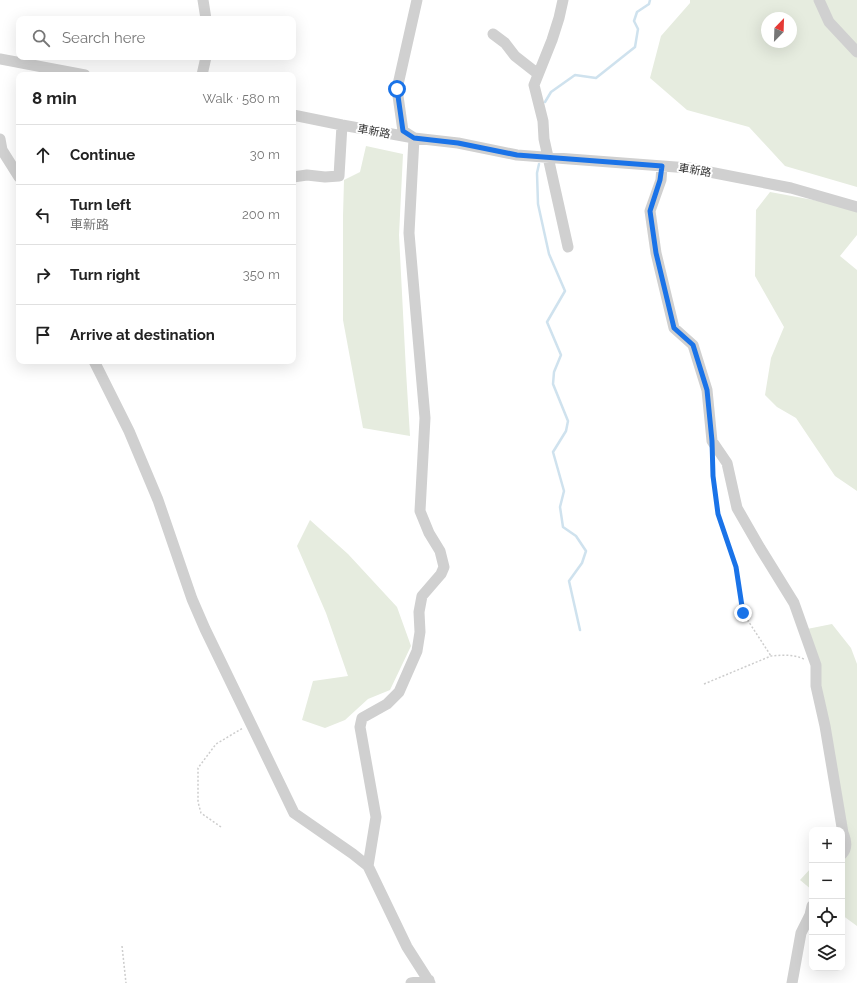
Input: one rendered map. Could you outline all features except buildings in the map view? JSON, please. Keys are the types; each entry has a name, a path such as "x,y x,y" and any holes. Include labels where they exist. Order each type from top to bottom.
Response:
{"street":[{"path":"202,0 205,16"},
{"path":"368,866 376,817 360,727 362,718 387,704 399,692 417,651 420,632 419,612 422,596 441,574 444,567 440,551 429,533 420,511 425,418 409,234 414,138 403,131 397,89 417,0"},
{"path":"563,0 552,40 534,86 543,121 544,139 568,247"},
{"path":"819,0 829,22 857,52"},
{"path":"493,34 505,44 515,56 538,74"},
{"path":"0,59 69,72"},
{"path":"203,72 205,60"},
{"name":"車新路","path":"296,116 414,138 458,143 517,155 689,168 791,188 857,207"},
{"path":"296,176 307,174 325,178 339,176 342,125"},
{"path":"0,139 2,150 16,172"},
{"path":"662,166 660,180 650,211 656,253 674,328 693,345 707,390 712,441 727,463 737,508 794,603 816,665 816,686 843,827"},
{"path":"96,364 129,431 158,500 190,593 205,629 294,812 368,866 407,947 429,982 411,983"},
{"path":"845,836 847,842 845,848"},
{"path":"792,983 801,933 809,917"}],"path":[{"path":"712,441 713,476 718,514 736,567 743,613 771,656"},
{"path":"704,684 771,656 796,656 816,665"},
{"path":"221,827 201,813 198,802 198,768 216,744 251,724"},
{"path":"122,946 126,983"}],"shaded area":[{"path":"690,0 857,0 857,187 785,166 749,127 687,110 650,78 661,36 690,3"},
{"path":"366,146 403,154 399,235 410,436 363,428 343,320 344,180 360,172"},
{"path":"770,192 857,208 857,235 840,256 857,270 857,491 835,476 796,418 777,407 765,395 771,358 784,327 755,276 756,210"},
{"path":"310,520 348,554 397,607 411,646 390,690 368,699 345,720 325,728 302,720 313,681 348,676 326,613 297,546"},
{"path":"832,624 851,648 857,664 857,926 845,917 845,827 841,827 807,629"},
{"path":"809,870 809,888 800,880"}],"waterway":[{"path":"545,102 551,92 575,75 596,78 635,47 638,29 634,21 637,12 649,4 650,0"},
{"path":"539,164 537,173 538,204 549,254 565,291 547,322 561,355 554,372 553,384 568,421 566,431 553,452 564,491 560,507 563,527 576,536 586,551 582,563 569,581 580,630"}],"route":[{"path":"397,89 403,131 414,138 458,143 517,155 662,166 660,180 650,211 656,253 674,328 693,345 707,390 712,441 713,476 718,514 736,567 743,613"}]}
